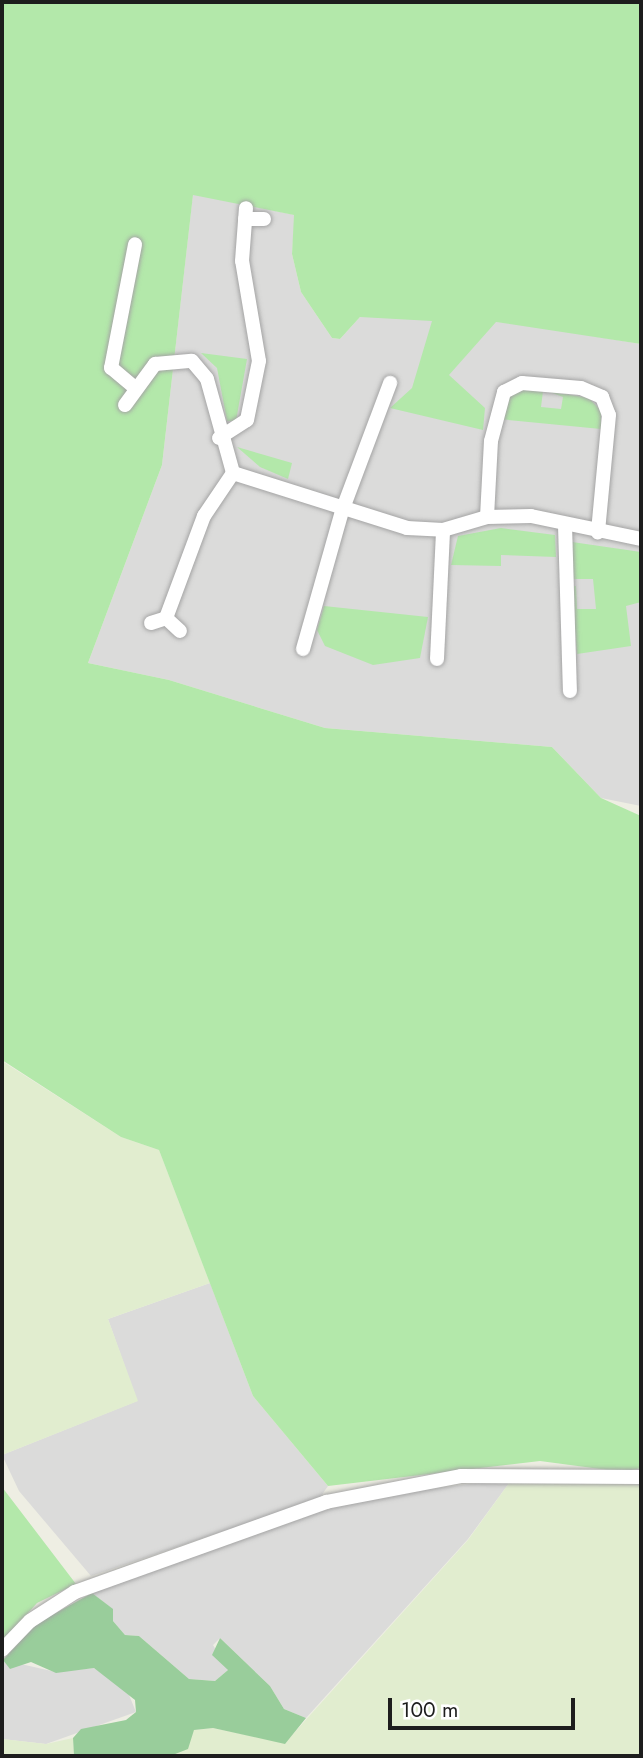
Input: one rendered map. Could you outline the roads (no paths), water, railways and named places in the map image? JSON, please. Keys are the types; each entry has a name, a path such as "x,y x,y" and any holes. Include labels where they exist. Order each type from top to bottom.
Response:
{"street":[{"path":"219,438 247,420 259,361 242,261 246,214 264,219"},
{"path":"134,387 111,368 135,244"},
{"path":"125,405 134,387 155,364 192,361 207,379 219,438 233,473 374,523 443,530 487,517 531,516 641,539"},
{"path":"303,649 342,511 390,383"},
{"path":"487,517 491,441 504,393 522,383 581,388 602,397 609,415 598,532"},
{"path":"166,618 204,516 233,473"},
{"path":"565,525 570,691"},
{"path":"437,659 443,530"},
{"path":"151,623 166,618"},
{"path":"166,618 180,631"},
{"path":"2,1650 30,1621 75,1592 326,1502 461,1476 641,1477"}]}
